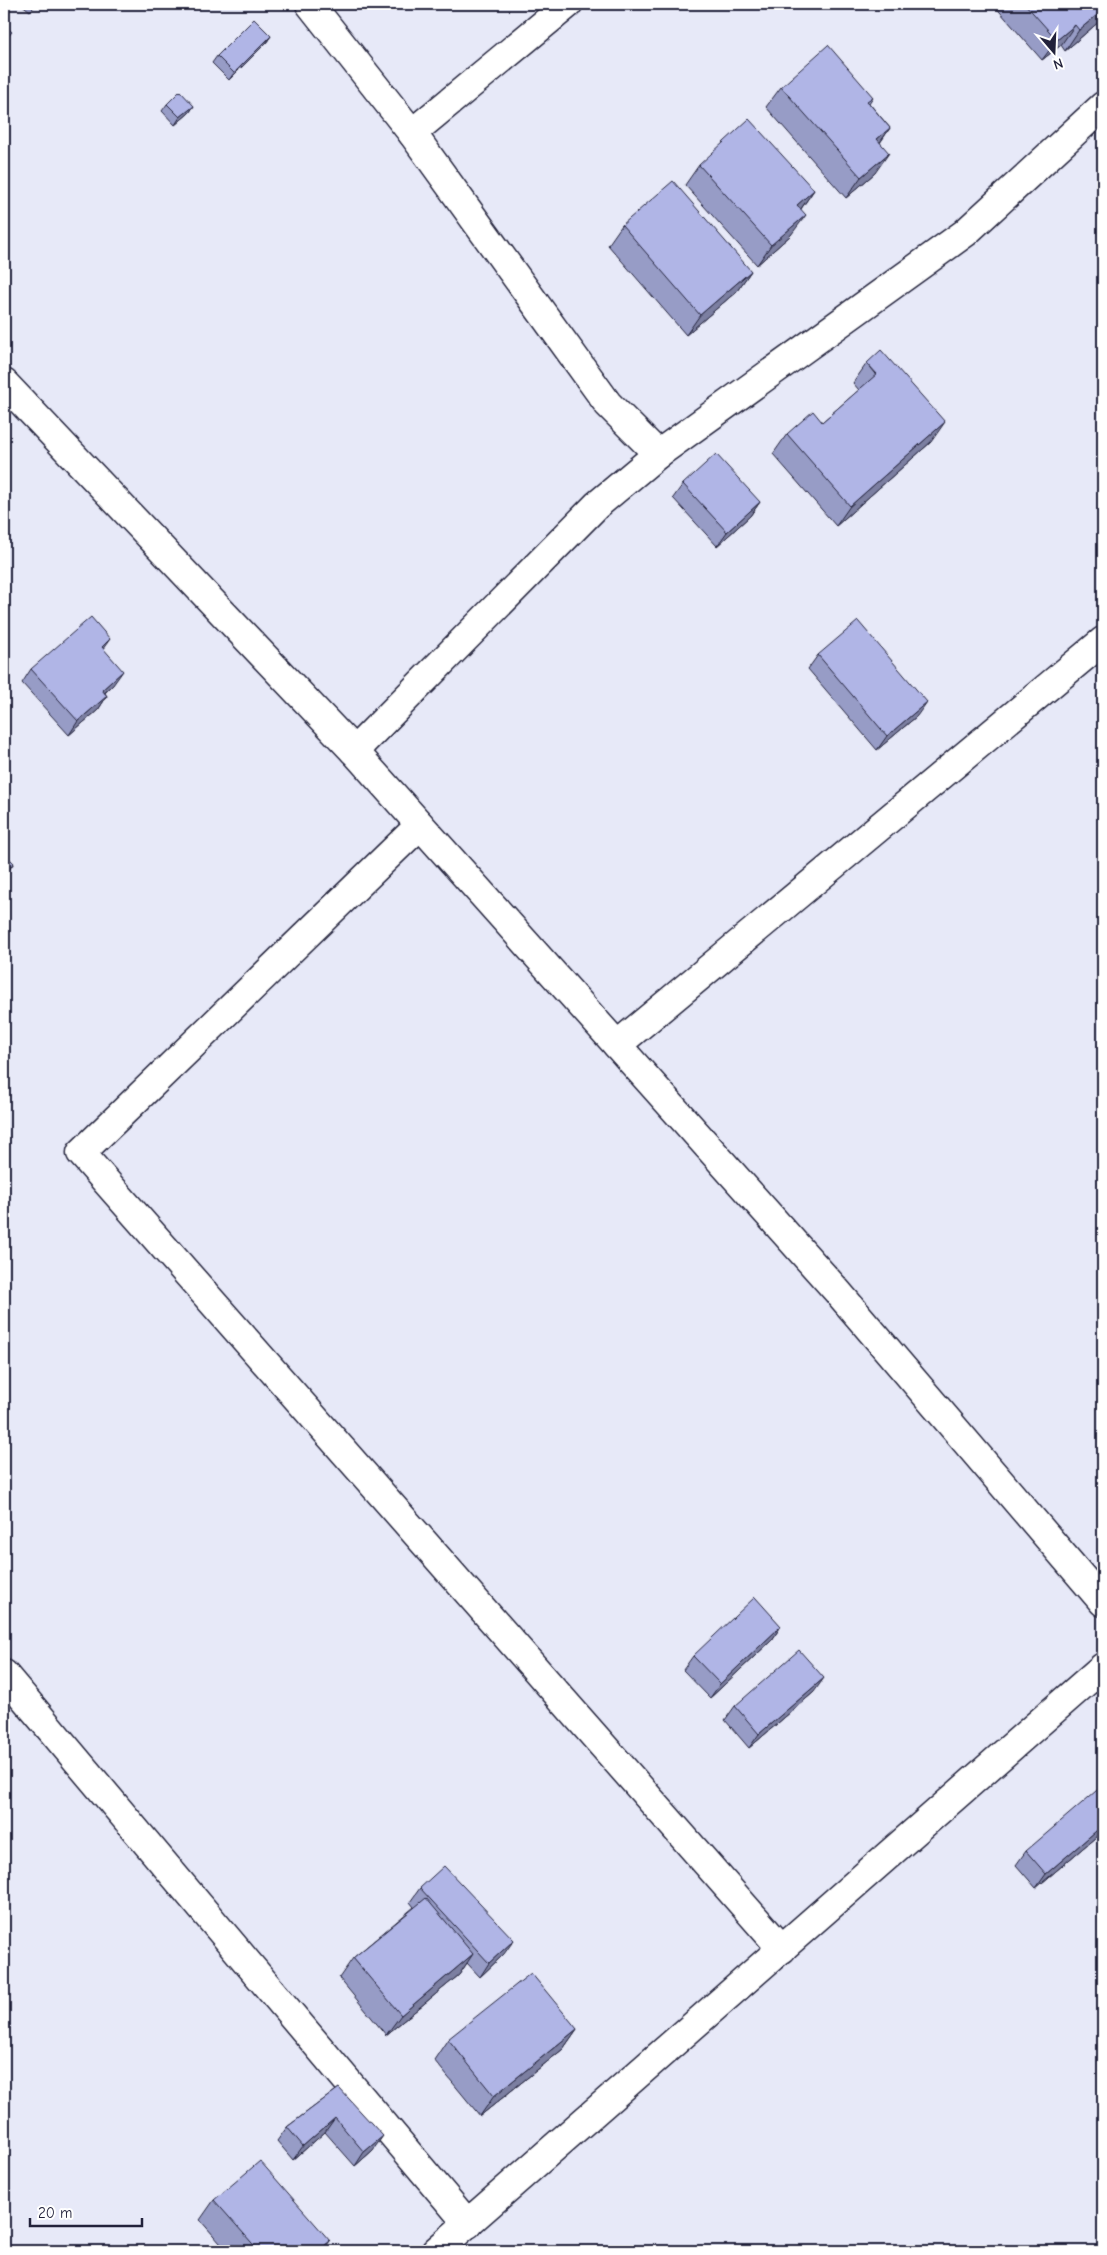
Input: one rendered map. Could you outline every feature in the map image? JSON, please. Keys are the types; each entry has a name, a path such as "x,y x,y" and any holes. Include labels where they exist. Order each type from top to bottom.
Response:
{"street":[{"path":"310,4 412,133 608,404 658,454"},
{"path":"412,133 568,4"},
{"path":"354,751 597,505 658,454 965,233 1103,106"},
{"path":"4,383 354,751 837,1291 1103,1602"},
{"path":"617,1044 1103,641"},
{"path":"420,825 81,1153 782,1949"},
{"path":"436,2251 1103,1667"},
{"path":"4,1674 468,2224"}],"building":[{"path":"1025,4 1103,4 1103,10 1079,30 1075,25 1057,40"},
{"path":"254,19 271,36 234,73 217,56"},
{"path":"4,25 12,32 4,41"},
{"path":"828,45 873,97 867,101 890,128 877,139 889,153 861,177 781,87"},
{"path":"180,91 194,106 180,117 167,104"},
{"path":"749,119 814,190 797,205 806,215 771,245 699,165"},
{"path":"673,181 751,271 700,315 622,225"},
{"path":"881,350 945,422 850,506 787,434 813,411 822,422 877,374 867,363"},
{"path":"716,454 760,502 727,532 683,484"},
{"path":"91,617 110,639 102,647 123,671 102,690 107,696 78,721 31,669"},
{"path":"858,621 927,702 887,736 818,655"},
{"path":"4,853 14,863 4,872"},
{"path":"755,1597 781,1626 720,1684 693,1656"},
{"path":"799,1650 824,1678 759,1734 735,1706"},
{"path":"1103,1785 1103,1825 1046,1874 1026,1851"},
{"path":"444,1866 514,1940 489,1963 420,1888"},
{"path":"426,1898 473,1954 401,2015 353,1958"},
{"path":"531,1973 577,2029 494,2096 448,2039"},
{"path":"339,2088 383,2136 364,2152 335,2118 303,2146 287,2127"},
{"path":"260,2161 330,2241 318,2251 259,2251 214,2200"},
{"path":"1103,2244 1103,2251 1095,2251"}]}
